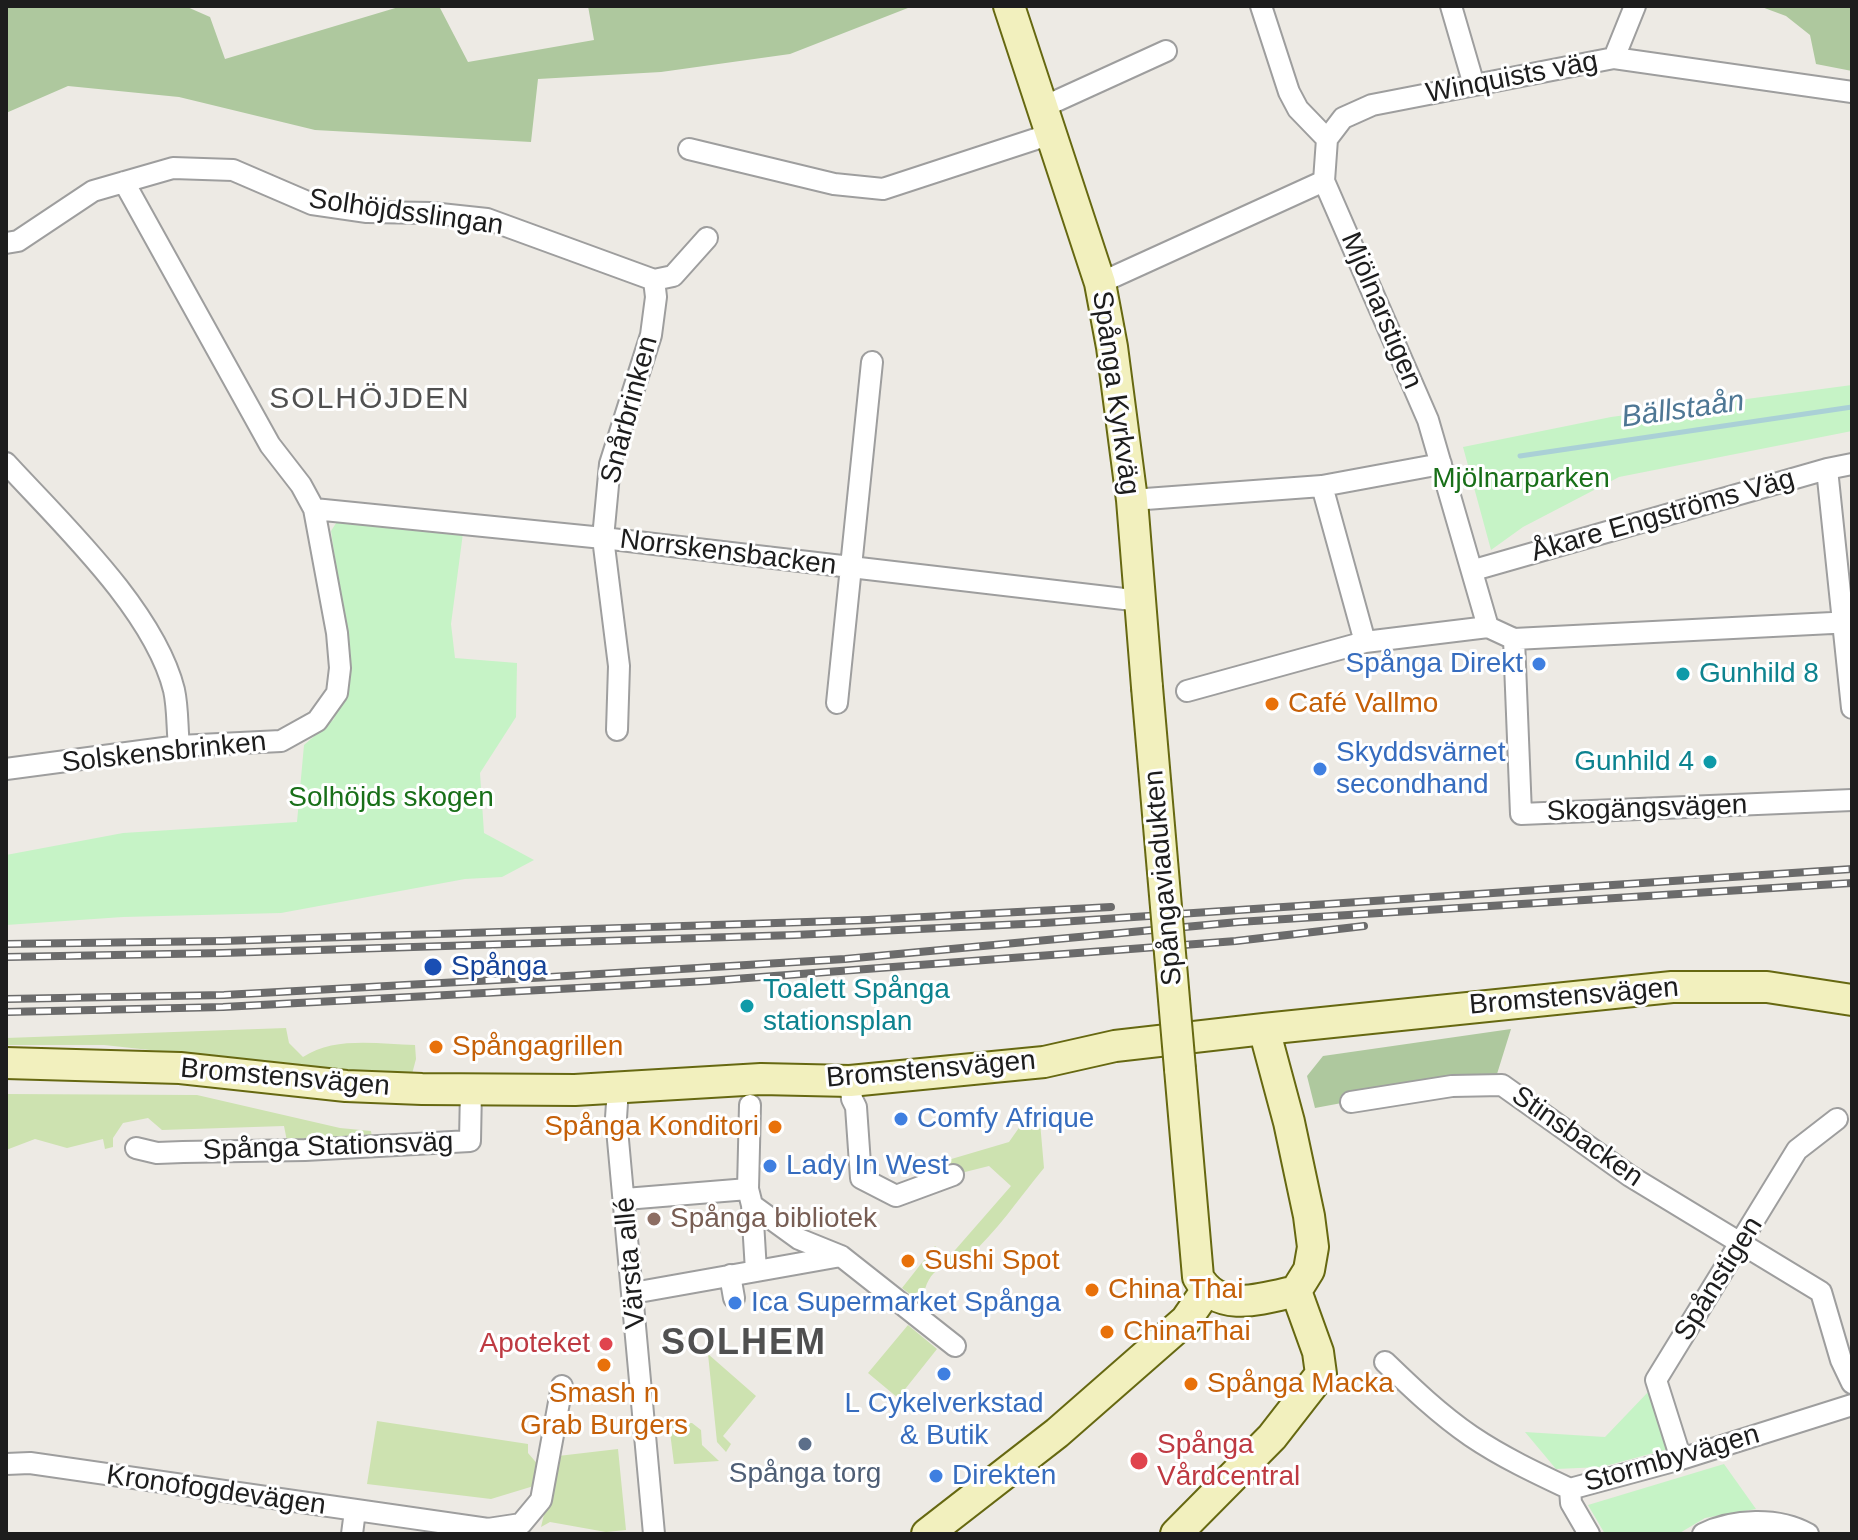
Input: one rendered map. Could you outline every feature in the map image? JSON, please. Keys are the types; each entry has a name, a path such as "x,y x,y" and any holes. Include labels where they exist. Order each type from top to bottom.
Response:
{"street":[{"name":"Spånga Kyrkväg","path":"1009,6 1100,283 1112,347 1132,500 1147,687"},
{"path":"1261,6 1289,92 1298,109 1327,139"},
{"path":"1451,6 1474,85"},
{"path":"1614,58 1635,6"},
{"path":"689,149 834,184 883,189 1046,121 1166,51"},
{"name":"Winquists väg","path":"1327,139 1343,118 1372,105 1614,58 1852,92"},
{"name":"Mjölnarstigen","path":"1327,139 1324,181 1428,420 1474,570 1488,627"},
{"name":"Solhöjdsslingan","path":"6,243 18,241 93,191 173,168 233,170 312,204 367,212 431,213 487,219 654,280"},
{"path":"1100,283 1324,181"},
{"path":"124,182 270,445 301,485 314,509"},
{"path":"654,280 673,276 707,238"},
{"name":"Snårbrinken","path":"617,730 619,666 603,538 610,464 651,335 656,297 654,280"},
{"path":"837,703 872,362"},
{"path":"6,463 84,547 129,604 156,647 174,690 179,746"},
{"path":"1132,500 1322,486 1441,464"},
{"name":"Åkare Engströms Väg","path":"1474,570 1852,464"},
{"path":"1827,469 1848,622 1852,708"},
{"path":"1322,486 1365,642"},
{"name":"Norrskensbacken","path":"314,509 603,538 1141,601"},
{"name":"Solskensbrinken","path":"6,769 179,746 281,741 317,721 337,693 340,668 337,633 314,509"},
{"path":"1187,691 1365,642 1488,627 1514,639 1848,622"},
{"name":"Skogängsvägen","path":"1514,639 1521,814 1852,800"},
{"name":"Spångaviadukten","path":"1147,687 1194,1253 1198,1277 1206,1291"},
{"name":"Bromstensvägen","path":"6,1063 180,1068 346,1086 471,1089 618,1088 761,1079 850,1081 1044,1062 1115,1046 1672,987 1767,987 1852,1000"},
{"path":"927,1534 1093,1401 1186,1320 1206,1291 1219,1299 1236,1301 1296,1291 1309,1270 1313,1247 1289,1122 1264,1029"},
{"path":"850,1081 856,1107 861,1178 896,1196 953,1175"},
{"name":"Stinsbacken","path":"1351,1102 1452,1086 1502,1085 1630,1176 1821,1292 1841,1360 1852,1383"},
{"name":"Värsta allé","path":"618,1088 616,1118 654,1534"},
{"name":"Spånga Stationsväg","path":"136,1148 157,1153 470,1141 471,1089"},
{"path":"750,1105 750,1197 756,1271"},
{"name":"Spånstigen","path":"1681,1459 1656,1380 1797,1150 1837,1119"},
{"path":"625,1199 750,1197 799,1239 841,1256 955,1346"},
{"path":"633,1293 841,1256"},
{"path":"730,1275 734,1298"},
{"path":"1176,1534 1272,1437 1321,1374 1318,1352 1296,1291"},
{"name":"Stormbyvägen","path":"1385,1362 1431,1405 1471,1436 1570,1489 1681,1459 1852,1405"},
{"name":"Kronofogdevägen","path":"6,1464 30,1463 488,1529 521,1524 541,1500 562,1386"},
{"path":"1570,1489 1571,1503 1589,1534"},
{"path":"352,1534 355,1511"},
{"path":"1703,1534 1742,1523 1796,1527 1808,1534"}],"green space":[{"path":"6,6 185,6 210,17 225,59 402,6 439,6 468,62 594,40 588,6 913,6 790,54 661,72 538,79 531,142 315,130 179,97 68,86 6,113"},
{"path":"1759,6 1852,6 1852,71 1816,64 1810,35 1786,16"},
{"name":"Mjölnarparken","path":"1852,385 1852,431 1619,477 1523,527 1491,550 1463,447 1611,417"},
{"name":"Solhöjds skogen","path":"338,520 463,533 451,624 455,658 517,663 516,717 480,773 484,833 534,860 502,877 465,879 281,913 123,917 6,925 6,855 123,833 297,822 304,745 334,719 350,665 331,531"},
{"path":"286,1028 289,1043 303,1057 315,1050 343,1044 415,1045 416,1059 412,1074 335,1069 325,1075 251,1061 104,1045 6,1045 6,1038"},
{"path":"1511,1029 1497,1074 1315,1108 1307,1076 1323,1056"},
{"path":"6,1094 197,1095 340,1128 371,1131 372,1137 287,1141 284,1126 162,1130 148,1118 123,1123 113,1138 113,1147 105,1149 103,1139 67,1148 35,1139 6,1150"},
{"path":"1023,1122 1040,1122 1044,1168 978,1248 961,1262 938,1270 925,1289 911,1295 902,1288 935,1246 949,1257 1011,1186 989,1166 953,1175 948,1160 1009,1142"},
{"path":"908,1325 937,1349 898,1398 868,1373"},
{"path":"708,1354 756,1396 723,1436 731,1444 726,1452 717,1442"},
{"path":"1650,1390 1668,1449 1602,1467 1556,1469 1525,1432 1605,1437"},
{"path":"377,1421 528,1444 528,1453 540,1467 537,1485 491,1499 367,1484"},
{"path":"692,1423 701,1430 702,1445 719,1461 674,1464 669,1424"},
{"path":"618,1449 626,1530 606,1532 550,1522 541,1527 558,1456"},
{"path":"1724,1464 1756,1509 1705,1518 1678,1534 1605,1534 1588,1505"}],"waterway":[{"name":"Bällstaån","path":"1520,456 1852,407"}],"railway":[{"path":"6,957 794,935 1044,923 1852,869"},
{"path":"6,999 224,995 845,959 1238,922 1852,883"},
{"path":"6,944 222,941 868,920 1111,907"},
{"path":"6,1012 223,1007 708,981 1236,941 1364,926"}],"place":[{"name":"Spånga Direkt","path":"1539,664"},
{"name":"Gunhild 8","path":"1683,674"},
{"name":"Café Vallmo","path":"1272,704"},
{"name":"Gunhild 4","path":"1710,762"},
{"name":"Skyddsvärnet secondhand","path":"1320,769"},
{"name":"Spånga","path":"433,967"},
{"name":"Toalett Spånga stationsplan","path":"747,1006"},
{"name":"Spångagrillen","path":"436,1047"},
{"name":"Comfy Afrique","path":"901,1119"},
{"name":"Spånga Konditori","path":"775,1127"},
{"name":"Lady In West","path":"770,1166"},
{"name":"Spånga bibliotek","path":"654,1219"},
{"name":"Sushi Spot","path":"908,1261"},
{"name":"China Thai","path":"1092,1290"},
{"name":"Ica Supermarket Spånga","path":"735,1303"},
{"name":"ChinaThai","path":"1107,1332"},
{"name":"Apoteket","path":"606,1344"},
{"name":"Smash n Grab Burgers","path":"604,1365"},
{"name":"L Cykelverkstad & Butik","path":"944,1374"},
{"name":"Spånga Macka","path":"1191,1384"},
{"name":"Spånga torg","path":"805,1444"},
{"name":"Spånga Vårdcentral","path":"1139,1461"},
{"name":"Direkten","path":"936,1476"}],"district":[{"name":"SOLHÖJDEN","path":"370,400"},
{"name":"SOLHEM","path":"744,1344"}]}
